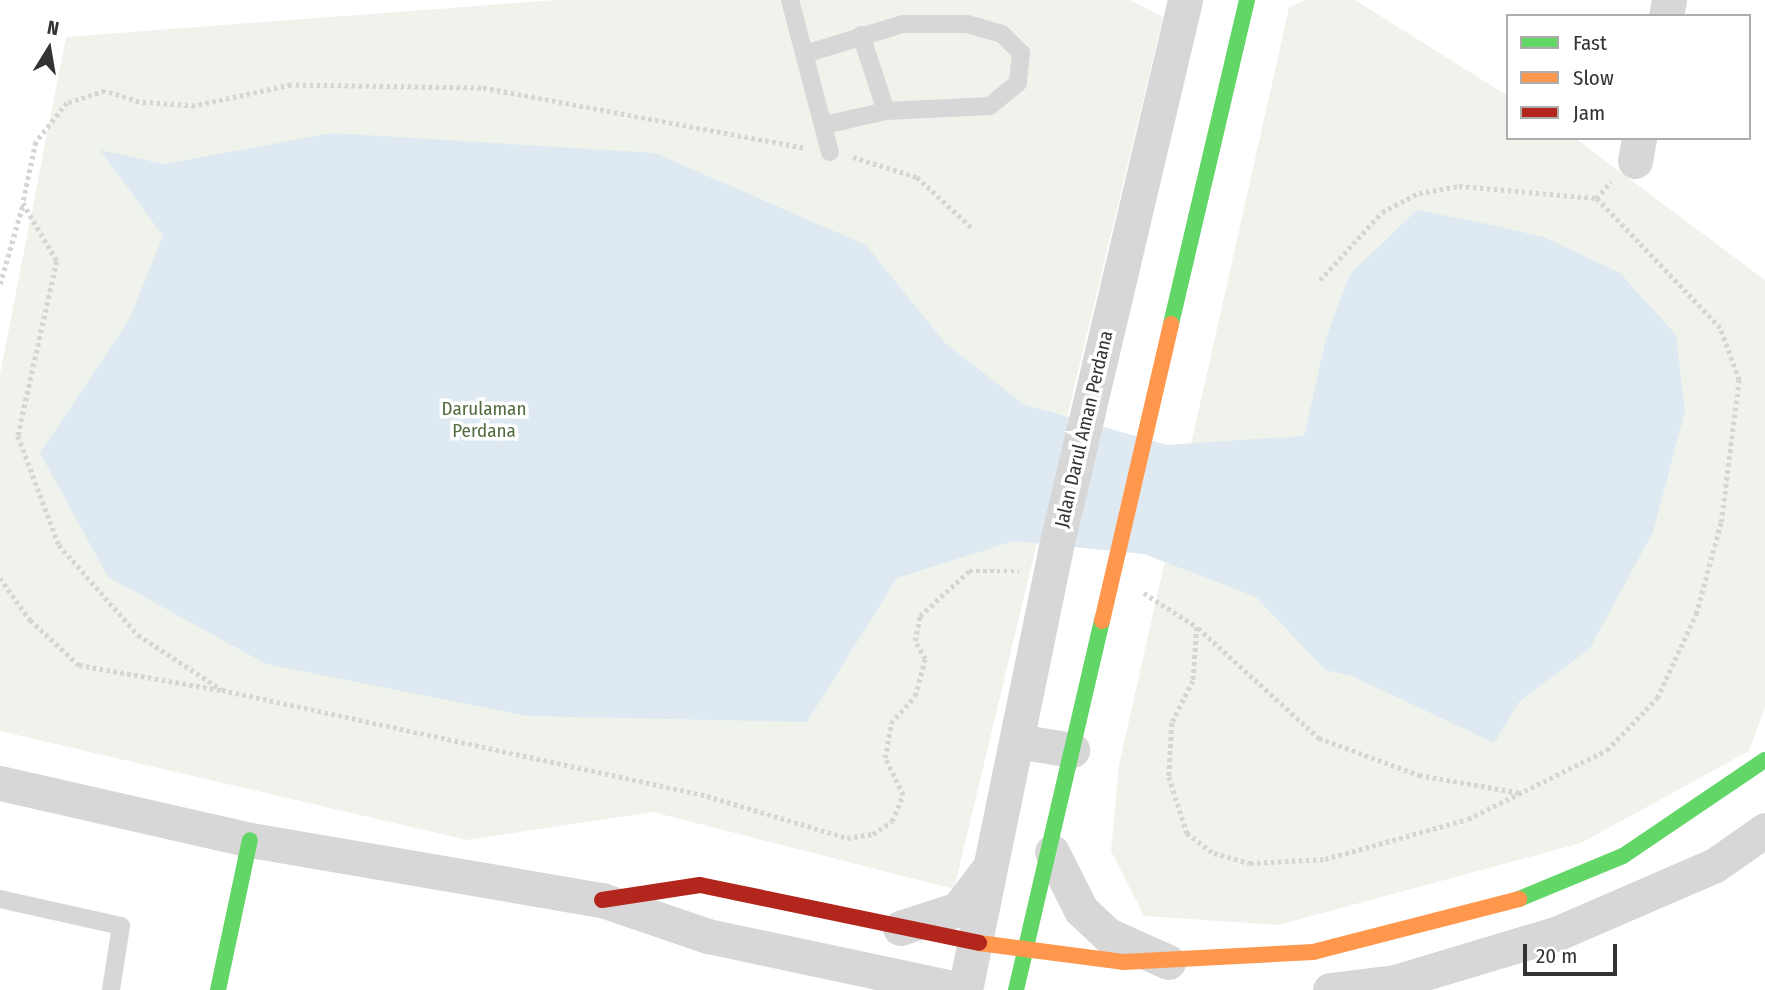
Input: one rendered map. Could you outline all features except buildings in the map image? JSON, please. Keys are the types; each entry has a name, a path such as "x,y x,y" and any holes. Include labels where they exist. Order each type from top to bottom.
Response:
{"street":[{"name":"Jalan Darul Aman Perdana","path":"963,990 993,860 1052,561 1185,0"},
{"path":"1016,990 1052,852 1148,408 1247,0"},
{"path":"1017,741 1072,750"},
{"path":"603,900 700,885 1025,953 1170,962 1312,952 1515,901 1623,856 1765,760"},
{"path":"0,783 250,840 603,900 708,936 963,990"},
{"path":"1330,990 1395,982 1558,933 1715,865 1765,830"},
{"path":"218,990 250,840"},
{"path":"1052,852 1081,910 1099,926 1170,962"},
{"name":"Jalan Darul Aman Perdana","path":"900,928 958,909 993,860"}],"lane":[{"path":"790,0 830,152"},
{"path":"805,54 902,24 967,24 1002,34 1021,53 1018,83 990,106 886,111 825,125"},
{"path":"861,35 886,111"},
{"path":"0,899 121,926 111,990"}],"path":[{"path":"0,284 23,203 36,142 67,103 105,91 139,102 195,106 291,85 481,88 830,152 917,177 972,228"},
{"path":"1596,198 1637,149"},
{"path":"1197,627 1193,681 1172,723 1169,777 1187,833 1214,853 1250,863 1325,859 1468,819 1607,750 1657,698 1696,614 1721,522 1739,380 1720,328 1596,198 1459,186 1419,193 1382,212 1320,280"},
{"path":"23,203 57,261 18,436 59,545 138,635 222,690"},
{"path":"0,578 30,620 79,665 222,690 706,796 847,838 873,834 892,821 903,795 885,758 891,723 915,696 925,659 915,641 920,616 969,571 1052,561"},
{"path":"1110,582 1147,594 1197,627 1319,738 1419,775 1521,793"}],"green space":[{"name":"Darulaman Perdana","path":"555,0 1130,0 1163,17 954,889 653,812 467,840 0,731 0,374 66,37"},
{"path":"1304,0 1355,0 1506,95 1506,140 1578,140 1765,280 1765,707 1749,751 1581,843 1278,925 1144,916 1111,851 1119,765 1289,8"}],"shaded area":[{"path":"332,133 655,153 866,245 945,343 1023,404 1167,445 1304,436 1326,338 1350,274 1417,210 1497,226 1546,238 1620,273 1676,335 1685,411 1653,532 1590,648 1519,702 1494,743 1352,676 1325,670 1256,597 1144,554 1014,541 897,578 807,722 527,716 266,664 108,577 40,453 129,320 163,236 100,150 164,164"}],"traffic: fast":[{"path":"1171,324 1247,0"},
{"path":"1016,990 1102,621"},
{"path":"1519,899 1623,856 1765,760"},
{"path":"218,990 250,840"}],"traffic: slow":[{"path":"1102,621 1171,324"},
{"path":"979,943 1123,962 1313,952 1519,899"}],"traffic: jam":[{"path":"602,900 700,885 979,943"}]}
